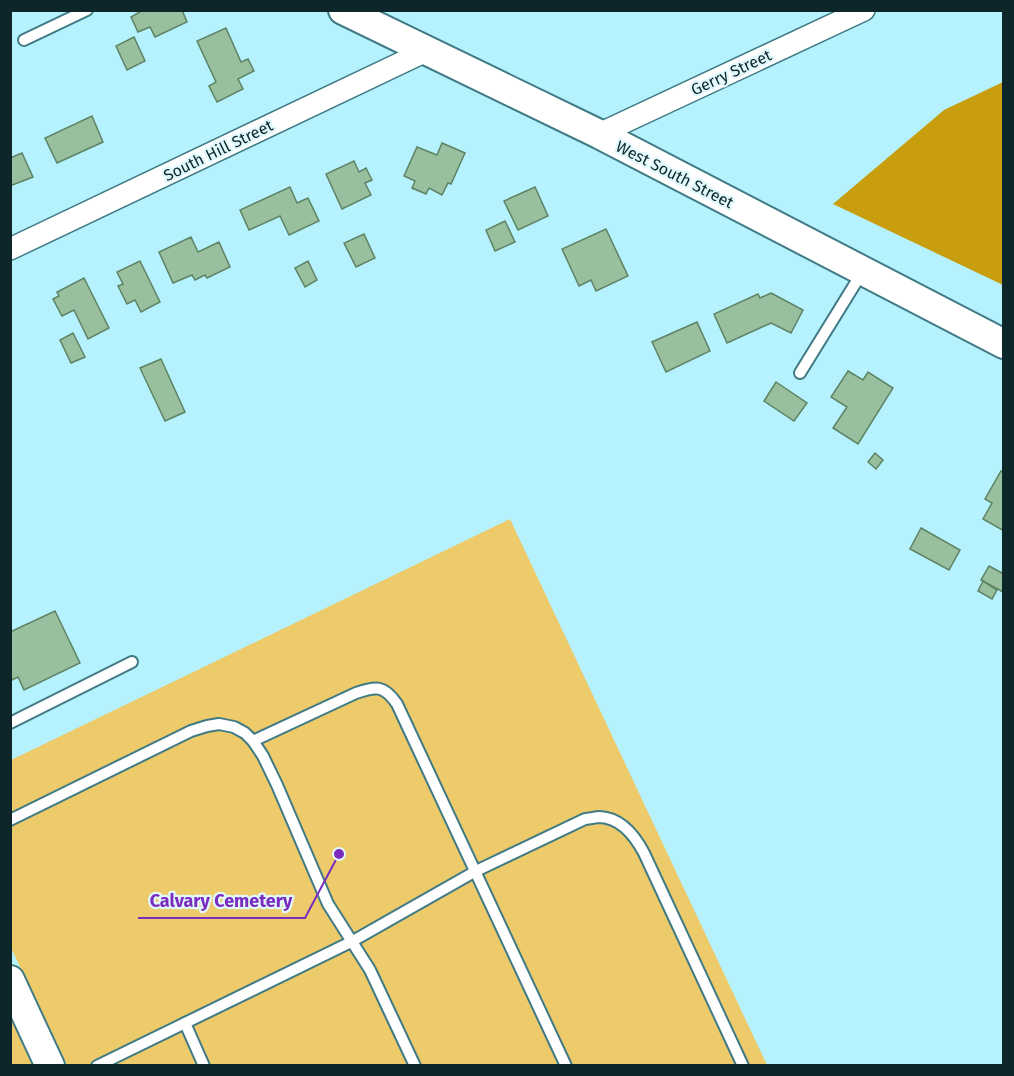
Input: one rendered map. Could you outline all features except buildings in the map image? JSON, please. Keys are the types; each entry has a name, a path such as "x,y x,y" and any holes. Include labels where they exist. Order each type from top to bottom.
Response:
{"street":[{"name":"West South Street","path":"344,10 598,134 1004,344"},
{"name":"Gerry Street","path":"598,134 864,10"},
{"name":"South Hill Street","path":"10,249 426,51"},
{"path":"10,980 50,1065"}],"lane":[{"path":"24,40 87,10"},
{"path":"800,373 863,271"},
{"path":"10,723 132,662"},
{"path":"253,741 356,693 371,688 382,689 390,694 397,704 566,1065"},
{"path":"10,820 191,731 219,724 234,727 245,733 263,756 328,904 370,970 415,1065"},
{"path":"97,1065 351,942 476,871 585,819 600,817 614,820 627,829 644,852 743,1065"},
{"path":"185,1023 204,1065"}],"shaded area":[{"path":"1003,82 1003,285 833,204 944,110"},
{"path":"510,519 767,1065 67,1065 11,948 11,760"},
{"path":"11,1002 41,1065 11,1065"}],"place":[{"name":"Calvary Cemetery","path":"339,854"}]}
